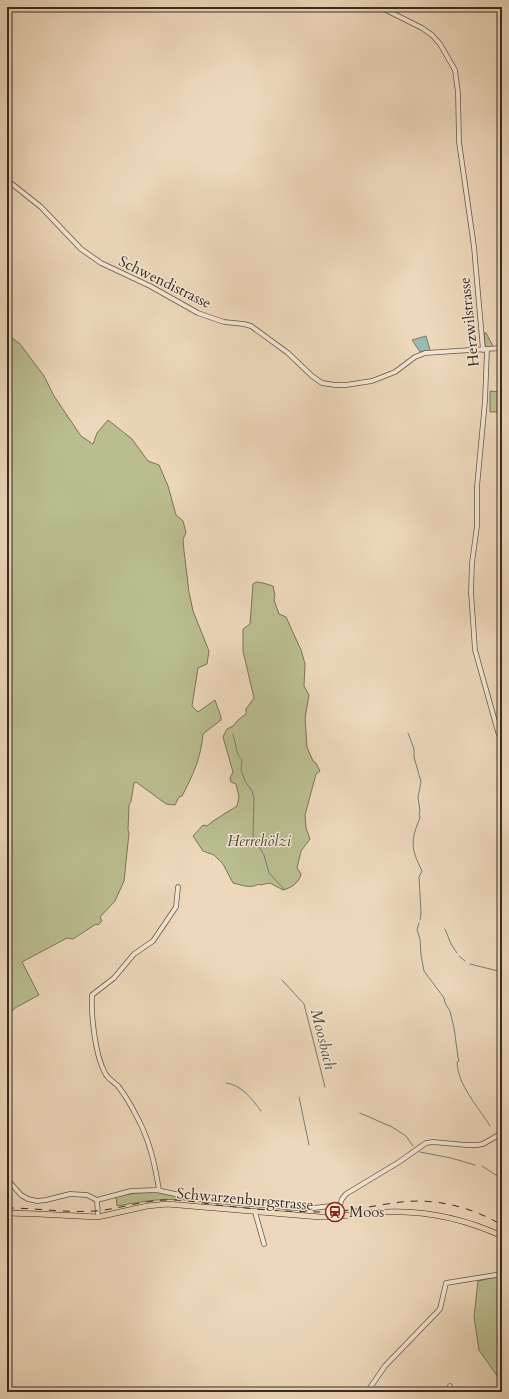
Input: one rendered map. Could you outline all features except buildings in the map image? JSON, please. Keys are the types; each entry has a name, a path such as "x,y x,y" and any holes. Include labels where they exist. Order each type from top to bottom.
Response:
{"main road":[{"name":"Schwarzenburgstrasse","path":"7,1214 98,1217 147,1206 164,1204 320,1217 385,1212 415,1213 458,1220 502,1236"}],"street":[{"name":"Herzwilstrasse","path":"380,7 422,28 432,35 440,44 455,70 458,93 459,142 474,247 485,350 484,407 477,487 477,526 472,564 471,592 475,650 502,742"},
{"name":"Schwendistrasse","path":"7,180 41,206 88,255 113,270 160,291 198,313 224,322 251,326 288,353 312,376 322,383 342,385 363,383 381,378 395,372 415,357 425,353 450,350 485,350 502,348"},
{"path":"159,1190 152,1151 138,1118 124,1094 106,1075 103,1067 97,1044 92,1007 92,995 114,978 134,954 152,941 176,907 178,887"},
{"path":"7,1179 21,1194 35,1201 43,1201 70,1194 87,1195 96,1200 131,1191 159,1190 205,1200 313,1208 340,1205 346,1194 394,1165 426,1143 434,1142 466,1146 477,1145 483,1144 502,1133"},
{"path":"96,1200 98,1217"},
{"path":"255,1212 264,1244"},
{"path":"367,1392 385,1366 440,1308 446,1283 502,1274"},
{"path":"450,1386 452,1392"}],"green space":[{"path":"484,333 486,333 494,348 486,348"},
{"path":"7,334 20,344 44,376 54,396 81,436 93,444 97,433 108,420 132,439 148,461 159,465 168,486 176,515 183,521 186,533 183,539 189,592 193,611 209,651 207,664 198,668 192,706 198,712 215,700 221,720 203,734 196,766 182,796 179,797 175,805 166,804 136,782 134,783 129,805 129,833 124,881 115,901 100,917 102,921 98,925 96,924 73,939 67,938 22,962 39,995 15,1008 7,1017"},
{"path":"490,391 501,392 500,412 490,412"},
{"name":"Herrehölzi","path":"256,582 273,586 275,595 274,600 279,614 286,617 301,650 305,664 304,686 309,695 305,718 307,747 313,761 316,763 320,771 316,774 305,815 306,828 310,839 301,851 297,868 301,874 294,885 283,890 270,883 243,886 233,883 223,864 214,855 203,851 193,836 203,825 207,826 237,806 239,797 236,784 231,782 230,778 233,772 223,737 227,729 233,726 246,714 246,709 254,698 243,651 243,629 250,624 253,584"},
{"path":"150,1192 165,1193 194,1199 194,1201 146,1201 117,1206 116,1196"},
{"path":"502,1275 502,1383 479,1350 474,1317 478,1281"}],"water":[{"path":"426,336 430,350 420,352 412,340"}],"waterway":[{"path":"408,733 414,749 414,757 421,782 418,797 420,818 413,839 414,851 422,871 419,877 420,920"},
{"name":"Moosbach","path":"233,734 238,755 242,760 241,770 254,798 253,836 264,855 269,873 284,889"},
{"path":"419,923 417,930 420,939 424,971 444,998 450,1011 459,1061 457,1062 458,1071 469,1096 490,1126"},
{"path":"445,929 451,944 457,953"},
{"path":"459,956 465,961"},
{"path":"470,964 502,972"},
{"name":"Moosbach","path":"282,980 304,1004 325,1087"},
{"path":"226,1083 232,1084 242,1090 250,1097 261,1111"},
{"path":"299,1097 309,1145"},
{"name":"Moosbach","path":"360,1113 392,1127 406,1136 413,1146"},
{"name":"Moosbach","path":"420,1152 451,1158 475,1165"},
{"name":"Moosbach","path":"482,1166 502,1179"}],"railway":[{"path":"7,1208 95,1211 153,1201 172,1200 257,1209 333,1212 401,1202 428,1201 453,1205 466,1209 478,1213 502,1225"}],"place":[{"name":"Moos","path":"335,1212"}]}
